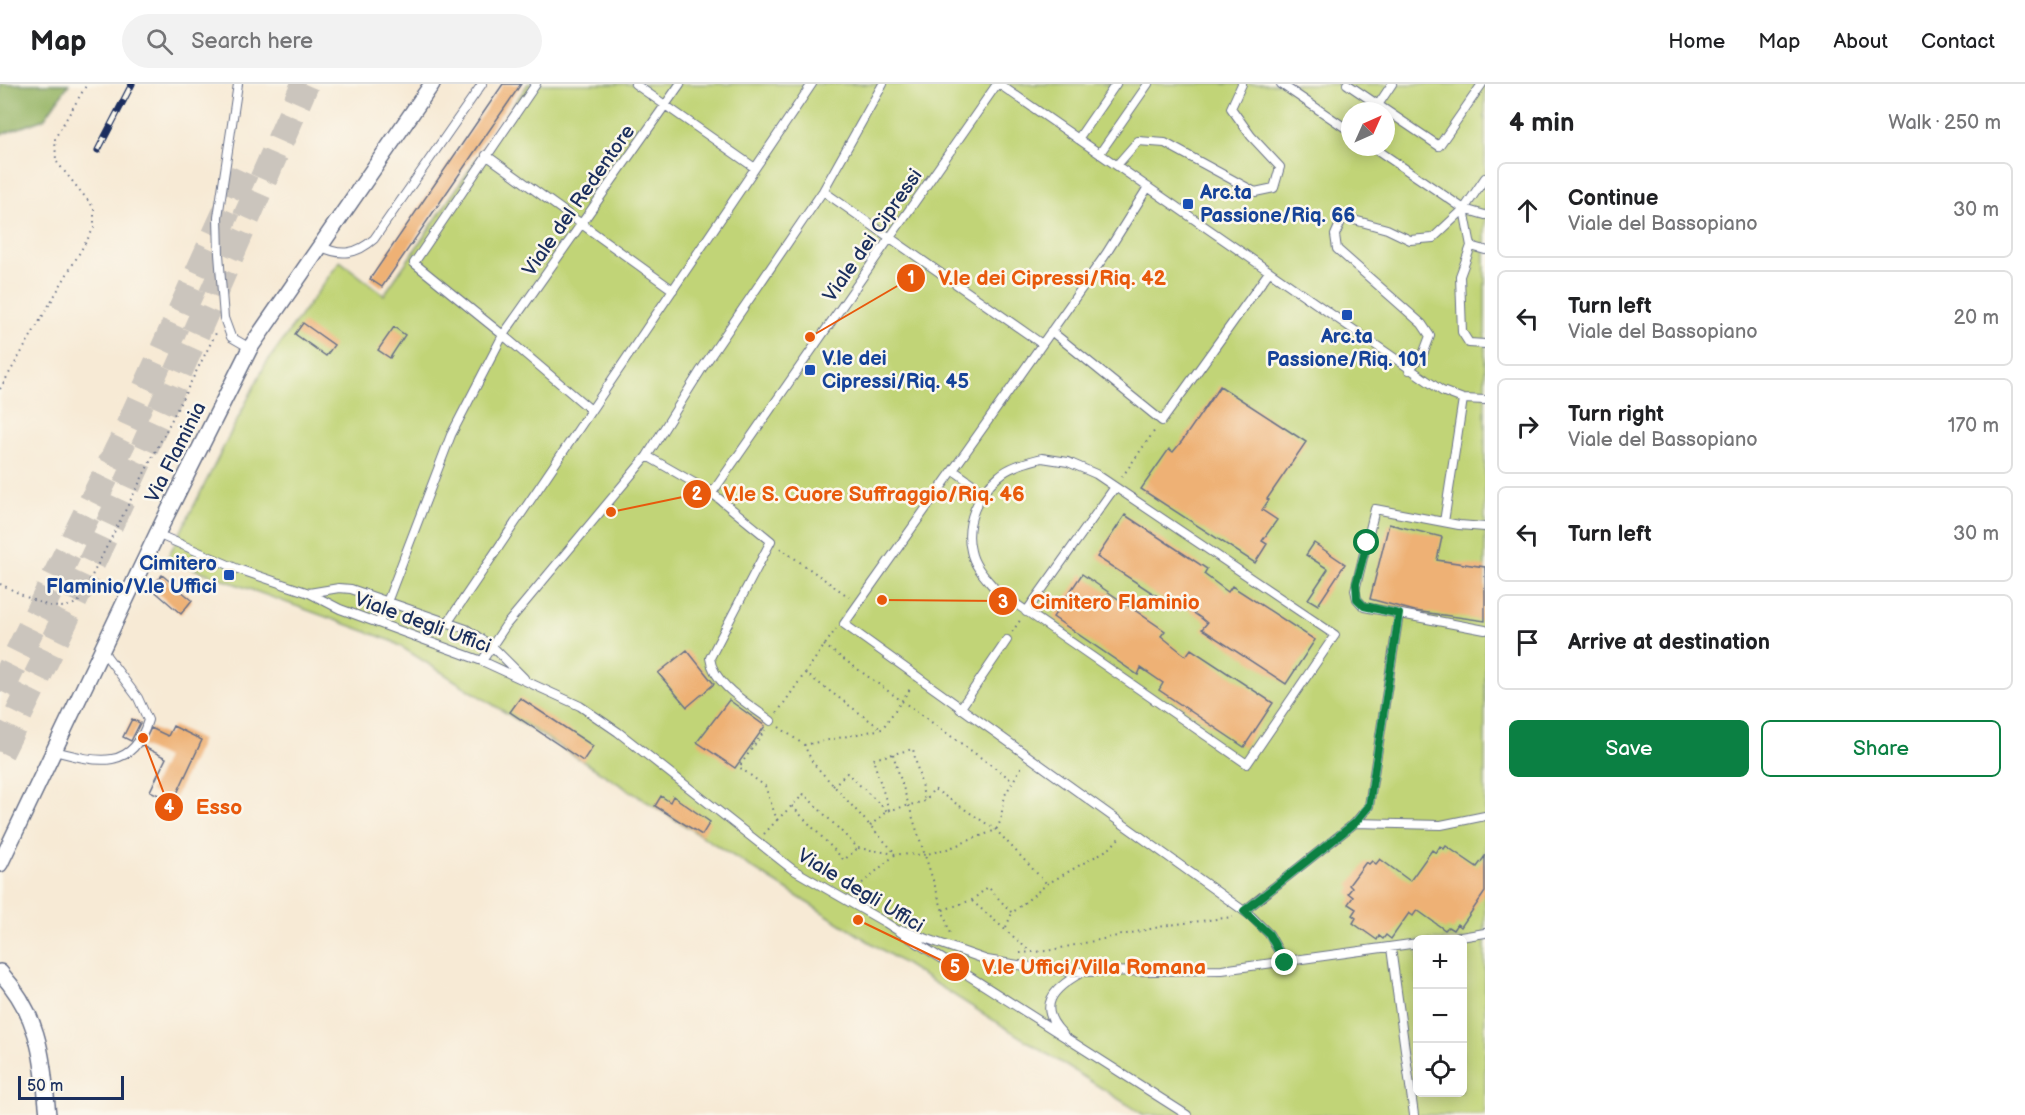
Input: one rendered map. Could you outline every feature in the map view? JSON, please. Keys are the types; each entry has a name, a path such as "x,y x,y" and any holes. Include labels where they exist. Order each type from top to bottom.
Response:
{"street":[{"name":"Via Flaminia","path":"0,864 157,534 250,348 432,84"},
{"path":"0,852 20,822"},
{"path":"0,972 25,1006 38,1035 48,1115"}],"lane":[{"path":"238,84 218,217 224,318 231,337 250,348"},
{"path":"320,246 332,252 350,253 366,246 374,239 482,84"},
{"path":"536,84 414,263 591,410"},
{"path":"635,84 755,168"},
{"name":"Viale del Redentore","path":"379,623 451,435 502,334 680,84"},
{"path":"448,622 812,84"},
{"path":"482,661 506,625 647,456 701,370 823,191 884,84"},
{"path":"998,84 1442,392 1463,399 1485,400"},
{"name":"Viale dei Cipressi","path":"712,493 998,84"},
{"path":"1078,139 1116,84"},
{"path":"1100,153 1148,84"},
{"path":"1117,165 1138,141 1165,143 1255,192 1274,188 1280,166 1251,136 1232,108 1242,84"},
{"path":"1281,84 1341,125"},
{"path":"1347,84 1374,102"},
{"path":"1380,102 1392,84"},
{"path":"1395,116 1439,146 1482,84"},
{"path":"486,155 673,290"},
{"path":"1386,156 1464,209 1483,212"},
{"path":"1409,370 1424,352 1430,336 1422,324 1337,249 1335,234 1343,217 1387,229 1410,240 1433,238 1464,209 1485,178"},
{"path":"1148,187 1042,344 844,624 1244,911 1269,934 1285,963"},
{"path":"823,191 1042,344"},
{"path":"1464,209 1471,246 1460,276 1462,332 1469,343 1485,344"},
{"path":"1471,246 1485,250"},
{"path":"1051,331 1161,421 1269,272"},
{"path":"1444,522 1463,399"},
{"path":"647,456 712,493 771,542 710,658 712,667 725,683 771,721"},
{"path":"1042,458 1068,462 1096,474 1115,487 1335,635 1247,764 1026,612 996,590 978,568 970,551 974,508 999,475 1042,458"},
{"path":"953,470 984,492"},
{"path":"1026,612 1115,487"},
{"path":"1485,527 1375,509 1355,593 1364,606 1485,630"},
{"name":"Viale degli Uffici","path":"157,534 238,569 309,593 340,609 482,661 573,703 610,725 755,842 792,868 886,924 1187,1115"},
{"name":"Viale degli Uffici","path":"309,593 345,588 466,628 493,647 527,681"},
{"path":"1244,911 1355,823 1369,806 1399,614"},
{"path":"960,709 1006,640"},
{"path":"54,751 109,760 134,750 143,738 148,720 138,698 102,650"},
{"path":"1355,823 1441,825 1485,816"},
{"path":"886,924 956,951 1011,965 1083,972 1203,972 1413,945"},
{"path":"1467,936 1485,933"},
{"path":"1390,948 1414,1115"},
{"path":"1078,1047 1056,1025 1050,1005 1052,996 1061,984 1083,972"}],"path":[{"path":"0,389 94,228 94,208 56,161 55,138 87,84"},
{"path":"0,584 56,609 71,608 79,602 224,318"},
{"path":"1115,487 1161,421"},
{"path":"771,542 858,604"},
{"path":"1006,640 1026,612"},
{"path":"777,820 765,786 739,767 824,645 844,624"},
{"path":"824,645 1012,780"},
{"path":"805,674 882,729"},
{"path":"804,745 882,729 918,678"},
{"path":"771,721 804,745 813,764 896,854"},
{"path":"888,811 873,759 913,749 926,801"},
{"path":"893,754 923,855 956,951"},
{"path":"996,830 1012,780 1028,757"},
{"path":"832,786 847,773 888,811"},
{"path":"870,826 888,811 926,801 934,789 996,830 1047,884"},
{"path":"755,842 804,794 858,848 896,854 923,855 947,849 996,830"},
{"path":"792,806 844,860 858,848"},
{"path":"1006,928 1012,913 1047,884 1110,848 1119,840 1125,827"},
{"path":"844,899 896,854"},
{"path":"943,910 972,900 988,887 1012,913"},
{"path":"972,900 1031,952"},
{"path":"1014,953 1075,946 1169,925 1234,917 1244,911"}],"green space":[{"path":"0,84 69,84 44,119 0,135"},
{"path":"528,84 1485,84 1485,1115 1144,1115 392,641 167,559 265,365 340,261 384,295"}],"building":[{"path":"503,84 521,84 382,287 370,279"},
{"path":"303,323 334,345 326,356 295,334"},
{"path":"394,327 405,335 390,358 378,350"},
{"path":"1220,386 1306,442 1262,510 1277,520 1262,541 1267,544 1255,563 1141,489 1169,449 1173,452 1182,441"},
{"path":"1125,515 1207,569 1204,574 1228,592 1232,586 1315,640 1286,684 1202,629 1207,623 1201,618 1183,606 1180,611 1097,557"},
{"path":"1389,524 1442,537 1437,560 1485,567 1485,621 1415,611 1370,599"},
{"path":"1314,543 1345,564 1318,605 1308,599 1328,569 1306,555"},
{"path":"1082,574 1165,631 1161,636 1186,656 1191,649 1273,703 1244,747 1159,690 1163,683 1141,668 1138,675 1053,617"},
{"path":"162,575 192,600 181,614 151,588"},
{"path":"687,650 714,684 687,707 658,673"},
{"path":"520,698 593,746 583,761 510,712"},
{"path":"729,700 765,726 735,768 697,742"},
{"path":"132,719 140,723 131,741 123,737"},
{"path":"173,726 202,740 173,802 150,791 166,758 142,746 151,728 168,736"},
{"path":"661,796 670,802 673,796 710,822 702,835 655,806"},
{"path":"1440,846 1444,849 1446,846 1477,867 1485,856 1485,892 1461,927 1457,924 1453,930 1448,927 1445,930 1417,910 1413,916 1409,913 1391,939 1386,935 1383,939 1379,936 1377,940 1353,923 1356,918 1352,915 1356,909 1348,904 1353,897 1348,893 1352,888 1349,885 1366,862 1369,864 1372,861 1376,864 1380,859 1410,881 1432,850 1436,853"}],"tunnel":[{"path":"0,752 119,503 305,84"},
{"path":"0,691 124,438 249,162"}],"railway":[{"path":"98,150 132,84"}],"place":[{"name":"Arc.ta Passione/Riq. 66","path":"1188,204"},
{"name":"Arc.ta Passione/Riq. 101","path":"1347,315"},
{"name":"V.le dei Cipressi/Riq. 42","path":"810,337"},
{"name":"V.le dei Cipressi/Riq. 45","path":"810,370"},
{"name":"V.le S. Cuore Suffraggio/Riq. 46","path":"611,512"},
{"name":"Cimitero Flaminio/V.le Uffici","path":"229,575"},
{"name":"Cimitero Flaminio","path":"882,600"},
{"name":"Esso","path":"143,738"},
{"name":"V.le Uffici/Villa Romana","path":"858,920"}],"route":[{"path":"1285,963 1269,934 1244,911 1355,823 1369,806 1399,614 1364,606 1357,599 1356,584 1367,543"}]}
